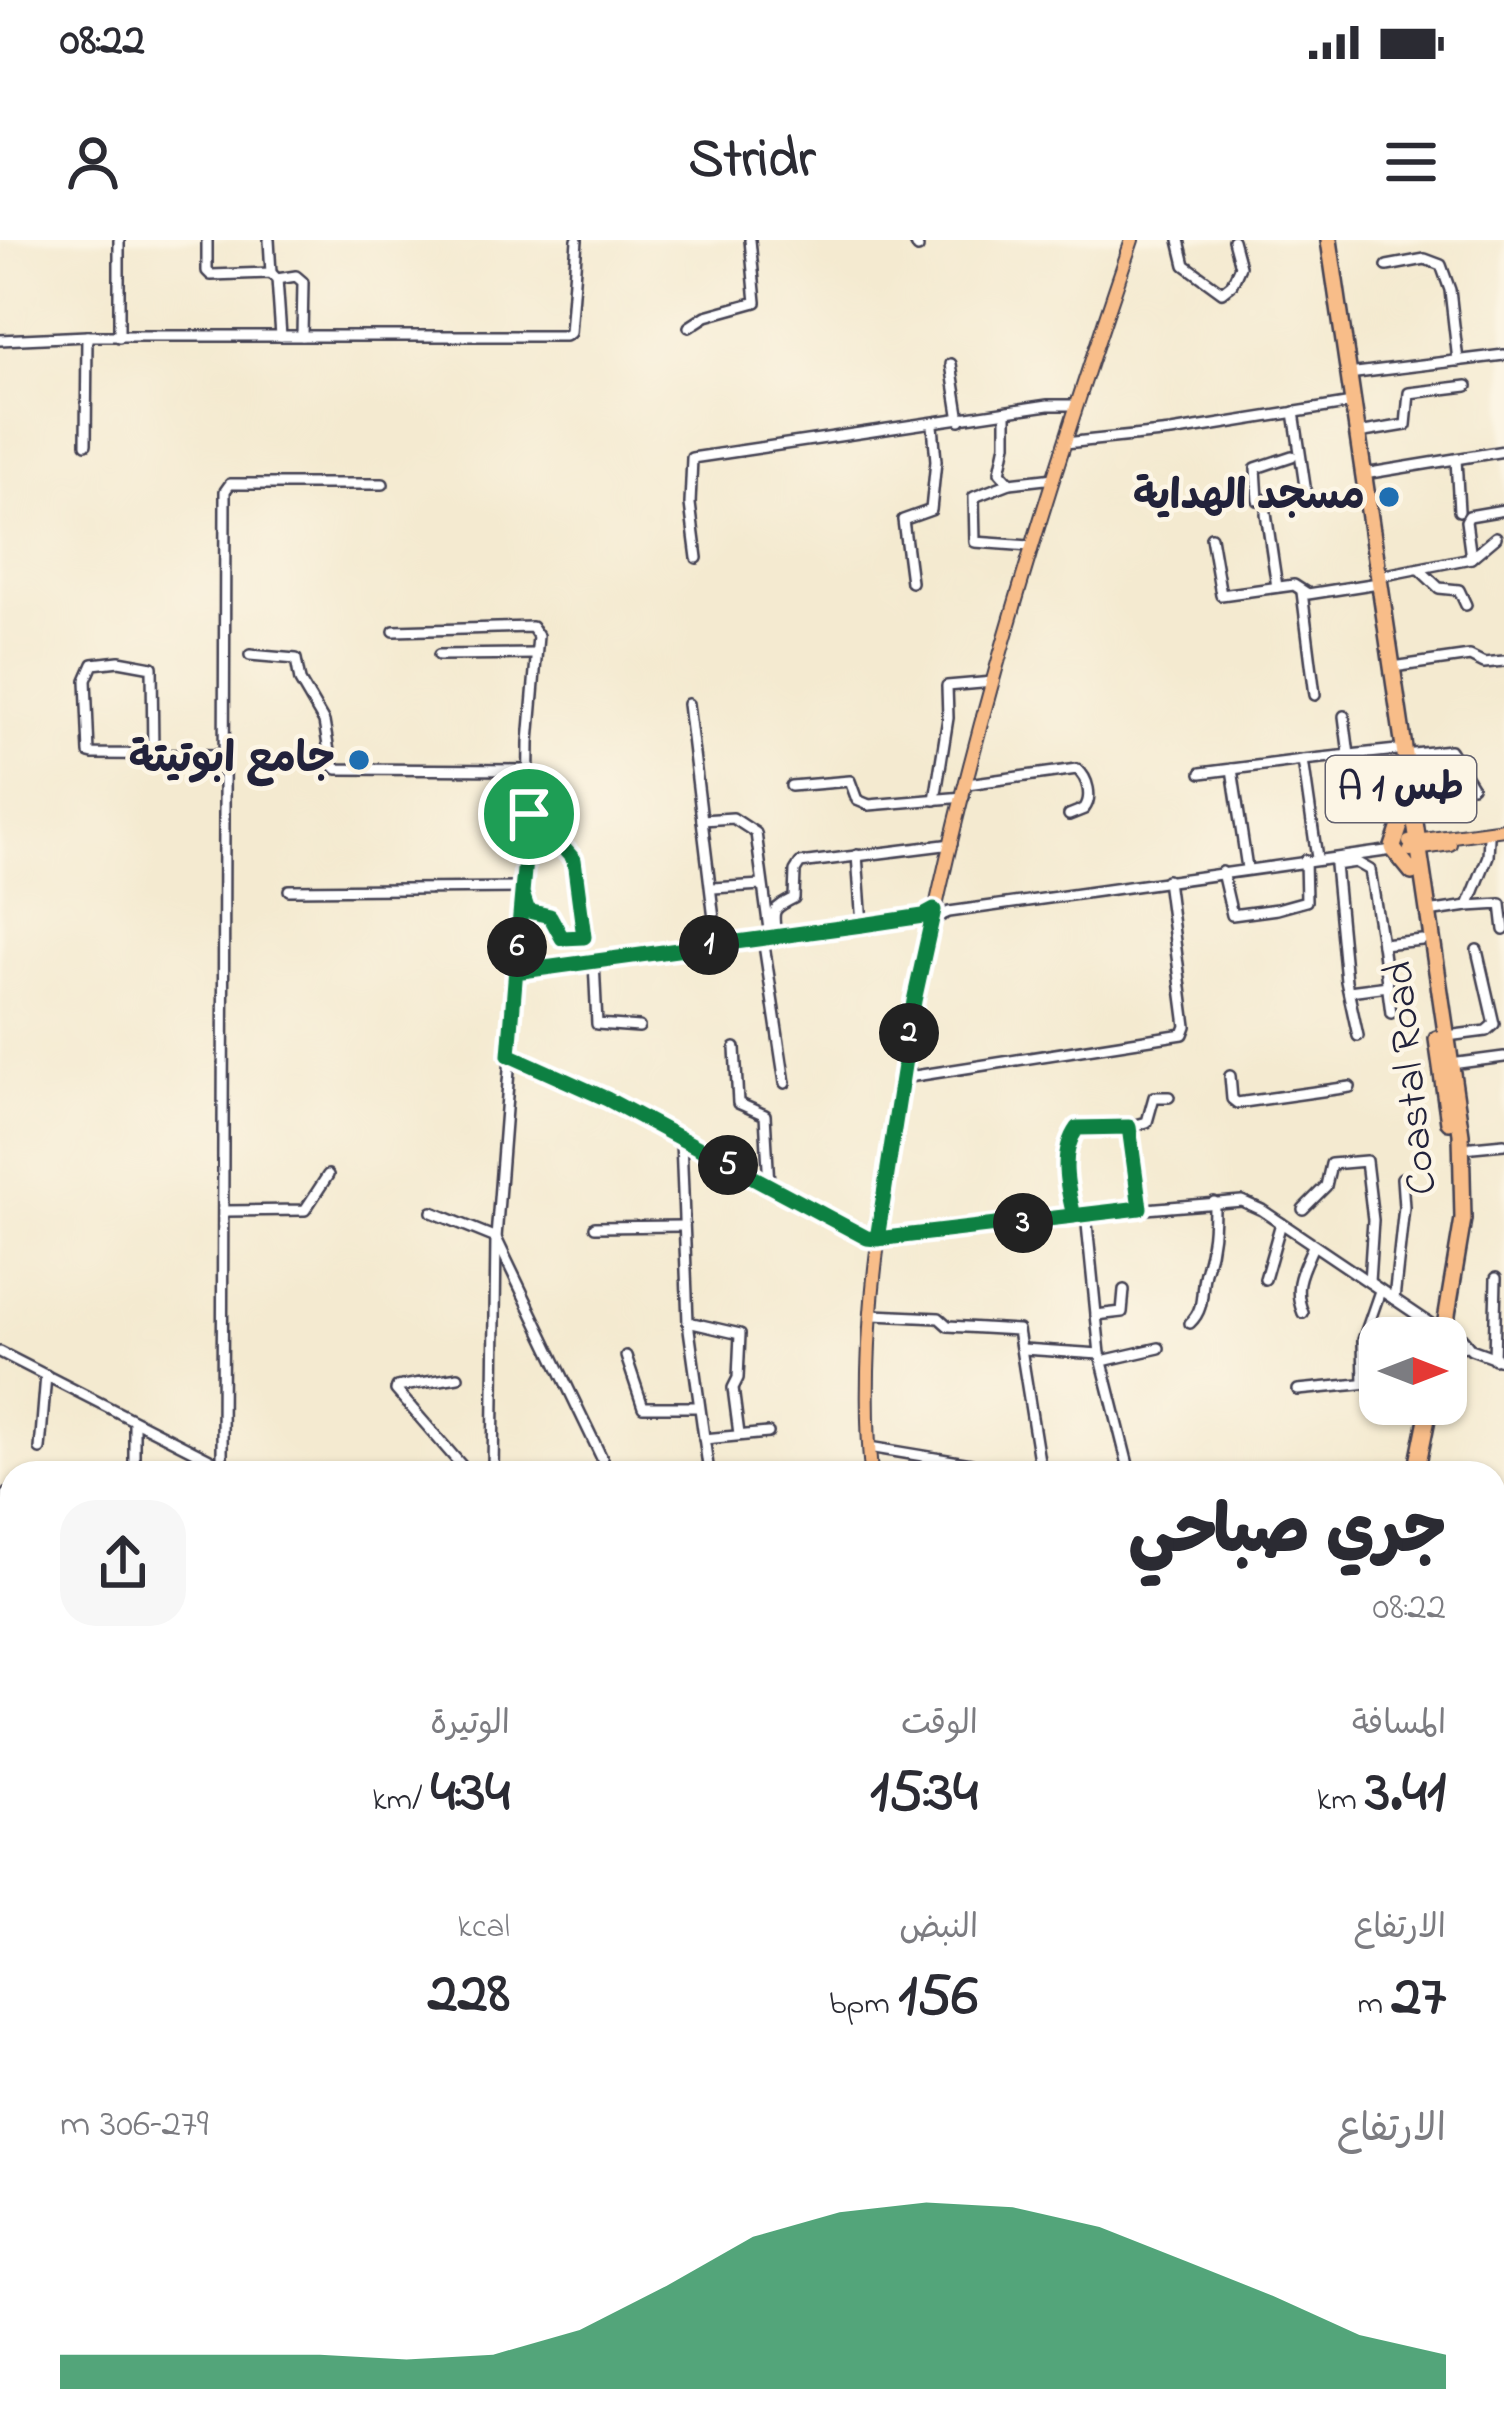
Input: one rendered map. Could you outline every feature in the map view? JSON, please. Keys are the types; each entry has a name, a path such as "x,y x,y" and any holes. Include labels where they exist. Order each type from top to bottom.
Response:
{"highway":[{"name":"Coastal Road","path":"1325,240 1393,667 1411,846 1428,912 1462,1148 1462,1219 1443,1317"},
{"name":"A 1 طس","path":"1325,240 1401,752"},
{"path":"1409,816 1418,877"},
{"name":"A 1 طس","path":"1418,877 1422,940 1455,1168 1455,1221 1442,1317"},
{"path":"1414,1461 1422,1425"}],"main road":[{"path":"870,1461 877,1239 902,1078 938,909 1030,546 1132,240"},
{"path":"1411,846 1499,834"}],"street":[{"path":"119,240 119,337"},
{"path":"207,240 211,275 296,276 303,281 302,336"},
{"path":"269,240 281,336"},
{"path":"0,340 566,336 570,333 577,240"},
{"path":"689,327 706,316 756,302 750,240"},
{"path":"1179,240 1185,265 1222,292 1232,284 1240,266 1233,240"},
{"path":"1387,266 1425,259 1441,265 1450,290 1458,361"},
{"path":"86,444 87,336"},
{"path":"1348,374 1504,355"},
{"path":"951,364 960,420"},
{"path":"1358,433 1406,425 1408,393 1467,386"},
{"path":"1065,443 1346,404"},
{"path":"697,558 690,504 692,458 1048,405 1076,405"},
{"path":"1006,412 1000,472 1010,483"},
{"path":"1292,456 1256,468 1258,500 1296,500 1306,493 1294,412"},
{"path":"911,582 903,520 931,512 936,461 933,425"},
{"path":"1364,474 1504,451"},
{"path":"1456,459 1460,511"},
{"path":"1030,546 975,542 975,495 1010,483 1054,478"},
{"path":"222,1461 226,487 383,484"},
{"path":"1471,558 1469,515 1504,509"},
{"path":"1266,513 1277,587"},
{"path":"1302,592 1471,558 1496,537"},
{"path":"1211,538 1221,595 1294,585 1302,592 1315,695"},
{"path":"1420,570 1439,588 1460,590 1466,605"},
{"path":"394,631 532,628 538,636 496,1238 493,1461"},
{"path":"440,656 536,654"},
{"path":"250,655 296,659 300,681 324,722 331,763 337,769 530,770"},
{"path":"1393,667 1470,656 1487,664 1504,661"},
{"path":"153,754 152,667 93,664 86,680 89,753 153,754 226,755"},
{"path":"935,800 948,711 947,686 993,682"},
{"path":"688,704 717,944"},
{"path":"1344,716 1349,755"},
{"path":"1201,773 1349,755 1450,750 1472,786"},
{"path":"1222,872 1232,914 1306,901 1311,859 1303,760"},
{"path":"791,785 850,781 857,800 869,805 935,800 1077,769 1085,779 1089,801 1084,809 1069,814"},
{"path":"1232,769 1247,868"},
{"path":"522,891 528,911 550,916 562,938 584,937 574,860 529,814"},
{"path":"702,820 733,818 754,830 784,1083"},
{"path":"1468,905 1499,834"},
{"path":"770,938 773,911 794,898 797,865 952,844"},
{"path":"515,972 1411,846"},
{"path":"857,855 862,925"},
{"path":"1358,1036 1334,869 1337,862 1364,863 1370,870 1391,1013"},
{"path":"902,1078 1183,1034 1186,1026 1167,880"},
{"path":"713,888 762,885"},
{"path":"289,890 522,891"},
{"path":"1428,912 1501,904 1504,929"},
{"path":"1382,944 1422,940"},
{"path":"1447,1036 1486,1031 1494,1024 1477,950"},
{"path":"594,962 597,1024 639,1027"},
{"path":"1349,991 1388,986"},
{"path":"735,1048 738,1103 765,1115 769,1185"},
{"path":"509,1055 568,1079 877,1239 1140,1208 1250,1202 1420,1317"},
{"path":"1451,1064 1504,1057"},
{"path":"1230,1076 1232,1099 1237,1103 1350,1087"},
{"path":"1127,1461 1101,1358 1080,1215 1065,1172 1074,1130 1147,1122 1150,1100 1169,1097"},
{"path":"1129,1127 1140,1208"},
{"path":"681,1141 688,1322 707,1461"},
{"path":"1462,1148 1504,1144"},
{"path":"1304,1208 1326,1186 1331,1164 1366,1161 1373,1220 1369,1282"},
{"path":"225,1211 305,1210 328,1174"},
{"path":"1394,1299 1404,1208 1402,1178"},
{"path":"1190,1323 1201,1309 1205,1270 1213,1255 1214,1202"},
{"path":"433,1211 496,1238 603,1461"},
{"path":"1265,1279 1281,1222"},
{"path":"595,1227 682,1226"},
{"path":"1303,1313 1297,1281 1313,1246"},
{"path":"1467,1346 1499,1360 1496,1278"},
{"path":"1096,1315 1122,1312 1124,1290"},
{"path":"1371,1317 1380,1291"},
{"path":"873,1315 939,1318 948,1326 1016,1329 1022,1334 1039,1461"},
{"path":"688,1322 740,1334 739,1376 733,1388 739,1434"},
{"path":"1023,1348 1101,1358 1159,1348"},
{"path":"0,1352 214,1461"},
{"path":"626,1356 643,1407 698,1407"},
{"path":"40,1449 46,1375"},
{"path":"458,1377 396,1390 458,1461"},
{"path":"1298,1390 1359,1384"},
{"path":"134,1421 134,1461"},
{"path":"704,1439 769,1432"},
{"path":"869,1447 951,1461"}],"place":[{"name":"مسجد الهداية","path":"1389,497"},
{"name":"جامع ابوتيتة","path":"359,760"}],"route":[{"path":"529,814 515,972 923,916 934,910 914,1001 877,1239 952,1233 1140,1208 1129,1127 1077,1128 1065,1172 1074,1216 952,1233 877,1239 867,1238 607,1099 509,1055 515,972 522,893 528,911 550,916 562,938 584,937 574,860 529,814"}]}
